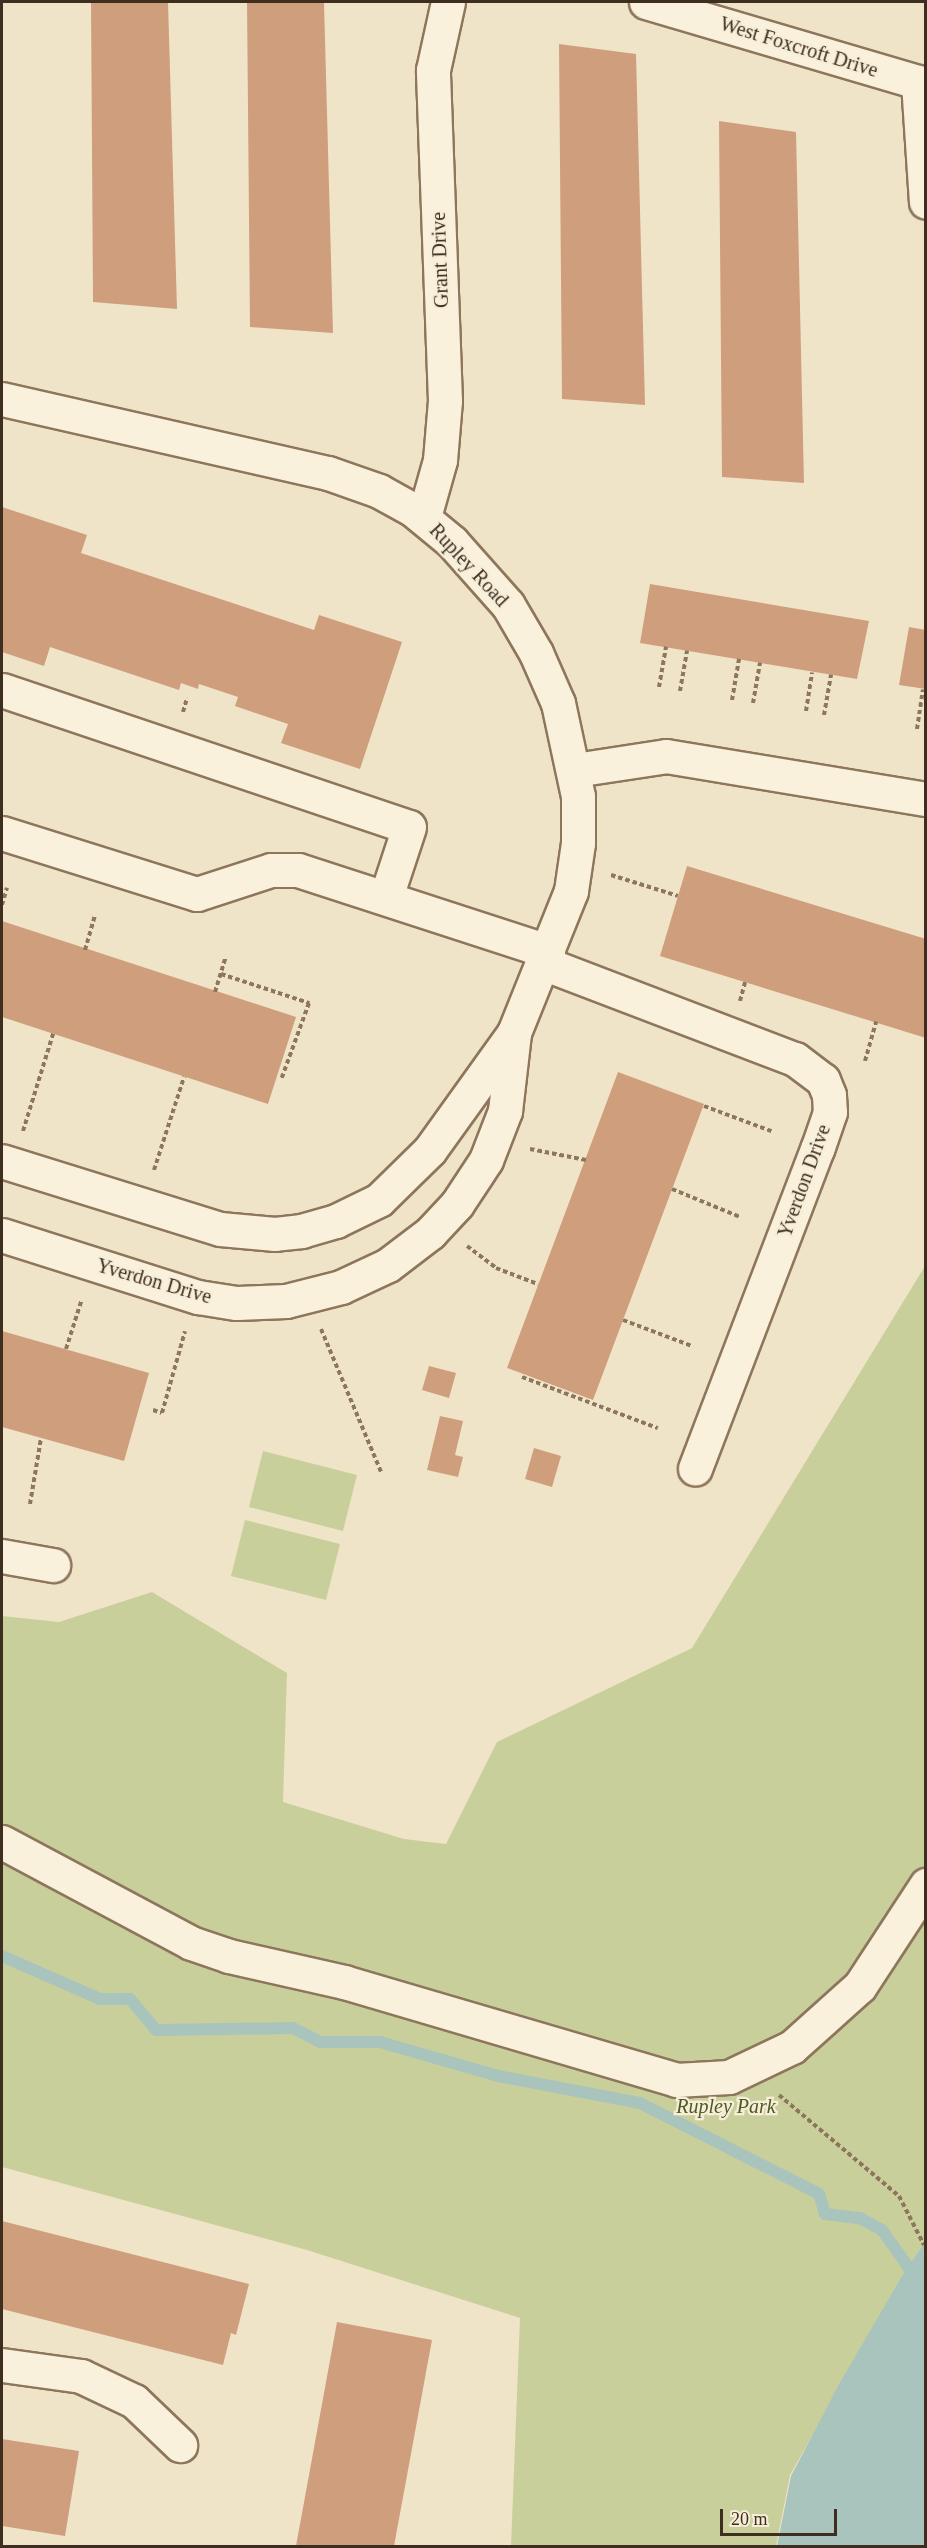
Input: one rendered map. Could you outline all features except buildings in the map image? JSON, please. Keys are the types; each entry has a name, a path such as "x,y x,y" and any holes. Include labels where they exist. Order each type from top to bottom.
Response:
{"street":[{"name":"Grant Drive","path":"424,518 440,460 445,401 433,70 448,2"},
{"name":"West Foxcroft Drive","path":"646,2 922,81"},
{"path":"922,81 926,202"},
{"name":"Rupley Road","path":"2,399 328,473 379,491 424,518 452,542 508,605 525,634 558,703 575,771 578,843 571,891 546,957"},
{"path":"2,690 409,827 386,897"},
{"path":"575,771 666,756 926,799"},
{"path":"2,833 197,894 284,868 386,897 546,957"},
{"name":"Yverdon Drive","path":"2,1161 219,1229 275,1234 302,1231 336,1221 379,1200 415,1168 514,1033 546,957 795,1059 817,1074 829,1095 830,1112 695,1468"},
{"name":"Yverdon Drive","path":"2,1235 198,1297 237,1303 286,1301 340,1287 388,1265 441,1222 486,1160 505,1111 514,1033"},
{"path":"2,1556 53,1565"},
{"path":"2,1842 191,1943 230,1956 344,1982 676,2080 729,2078 792,2047 860,1986 926,1885"},
{"path":"2,2365 81,2376 134,2401 180,2445"}],"path":[{"path":"659,687 666,647"},
{"path":"680,692 687,651"},
{"path":"732,700 739,659"},
{"path":"753,703 760,663"},
{"path":"806,711 812,672"},
{"path":"824,715 831,675"},
{"path":"917,729 923,689"},
{"path":"611,875 678,896"},
{"path":"2,905 7,888"},
{"path":"85,950 96,916"},
{"path":"215,992 226,957"},
{"path":"221,974 309,1003 281,1080"},
{"path":"864,1061 876,1022"},
{"path":"22,1132 53,1034"},
{"path":"153,1173 184,1077"},
{"path":"704,1106 771,1131"},
{"path":"521,1147 586,1160"},
{"path":"672,1190 740,1217"},
{"path":"465,1245 496,1268 538,1284"},
{"path":"66,1349 93,1264"},
{"path":"622,1320 692,1346"},
{"path":"153,1410 162,1413 187,1324"},
{"path":"321,1328 382,1474"},
{"path":"522,1377 658,1428"},
{"path":"30,1504 41,1438"},
{"path":"775,2091 899,2196 924,2245"}],"green space":[{"name":"Rupley Park","path":"925,1266 925,2244 906,2269 790,2475 776,2546 511,2546 520,2318 307,2250 2,2167 2,1616 59,1622 152,1592 287,1673 283,1802 404,1839 446,1844 497,1742 692,1648"},
{"path":"263,1451 357,1475 343,1531 249,1507"},
{"path":"245,1520 340,1544 326,1600 231,1576"}],"water":[{"path":"925,2243 925,2546 777,2546 791,2476 838,2386 906,2269"}],"waterway":[{"path":"2,1956 100,1999 130,1999 156,2030 293,2028 320,2042 380,2042 498,2076 640,2103 819,2194 825,2214 860,2218 882,2230 926,2292"}]}
